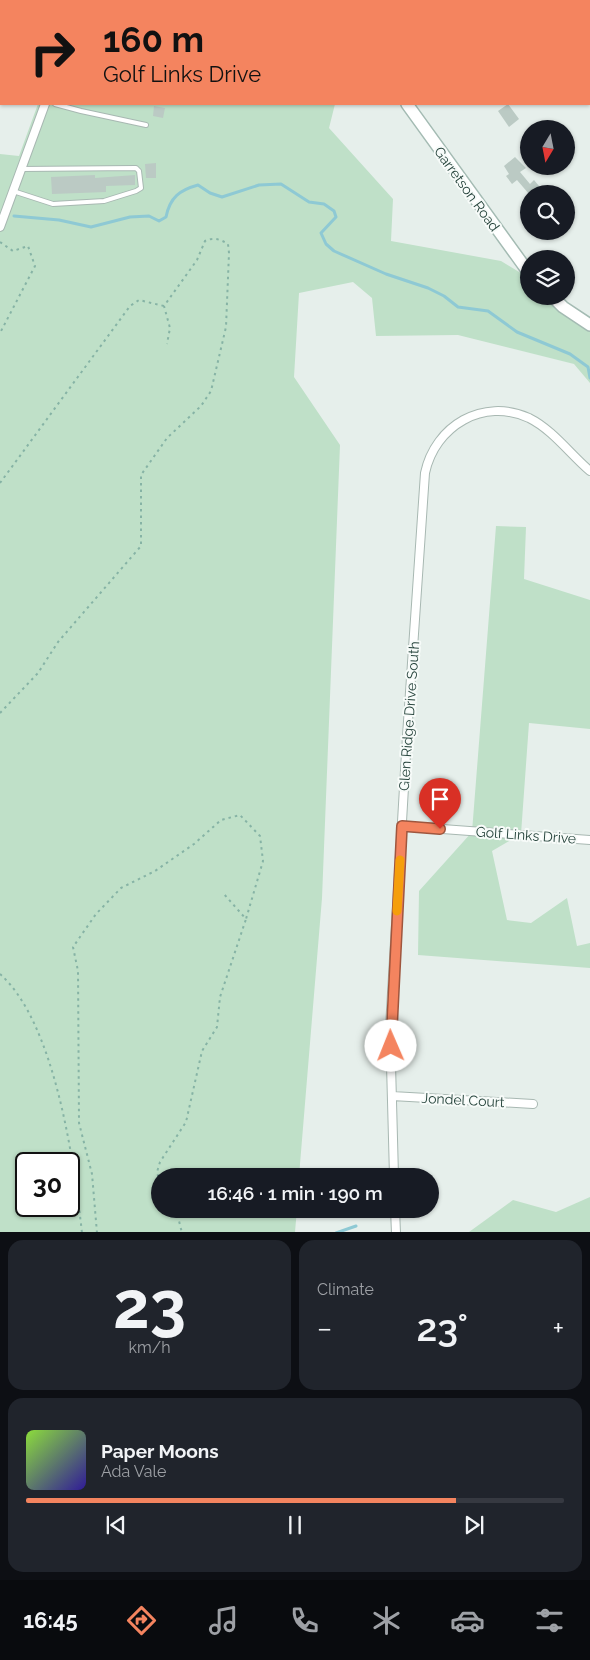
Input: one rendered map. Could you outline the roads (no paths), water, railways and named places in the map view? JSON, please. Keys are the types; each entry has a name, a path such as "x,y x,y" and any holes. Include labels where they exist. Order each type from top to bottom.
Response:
{"street":[{"path":"0,227 45,105"},
{"name":"Garretson Road","path":"408,105 520,261"},
{"path":"561,305 590,325"},
{"name":"Glen Ridge Drive South","path":"394,1168 390,1027 425,473 429,456 436,443 462,420 503,411 529,418 544,427 590,471"},
{"name":"Golf Links Drive","path":"402,826 590,840"},
{"name":"Jondel Court","path":"392,1096 533,1104"},
{"path":"395,1218 396,1232"}],"lane":[{"path":"60,105 146,124"},
{"path":"13,191 53,204 104,201 141,188 140,171 136,168 21,170"}],"waterway":[{"path":"14,216 59,220 91,227 130,217 149,216 159,221 166,217 170,204 177,195 186,189 198,185 210,193 222,197 259,185 281,184 309,202 324,204 334,211 336,217 321,233 326,244 334,251 386,274 428,288 444,296 458,307 488,311 517,332 570,354 588,367 590,378"},
{"path":"339,1232 356,1226"}]}
